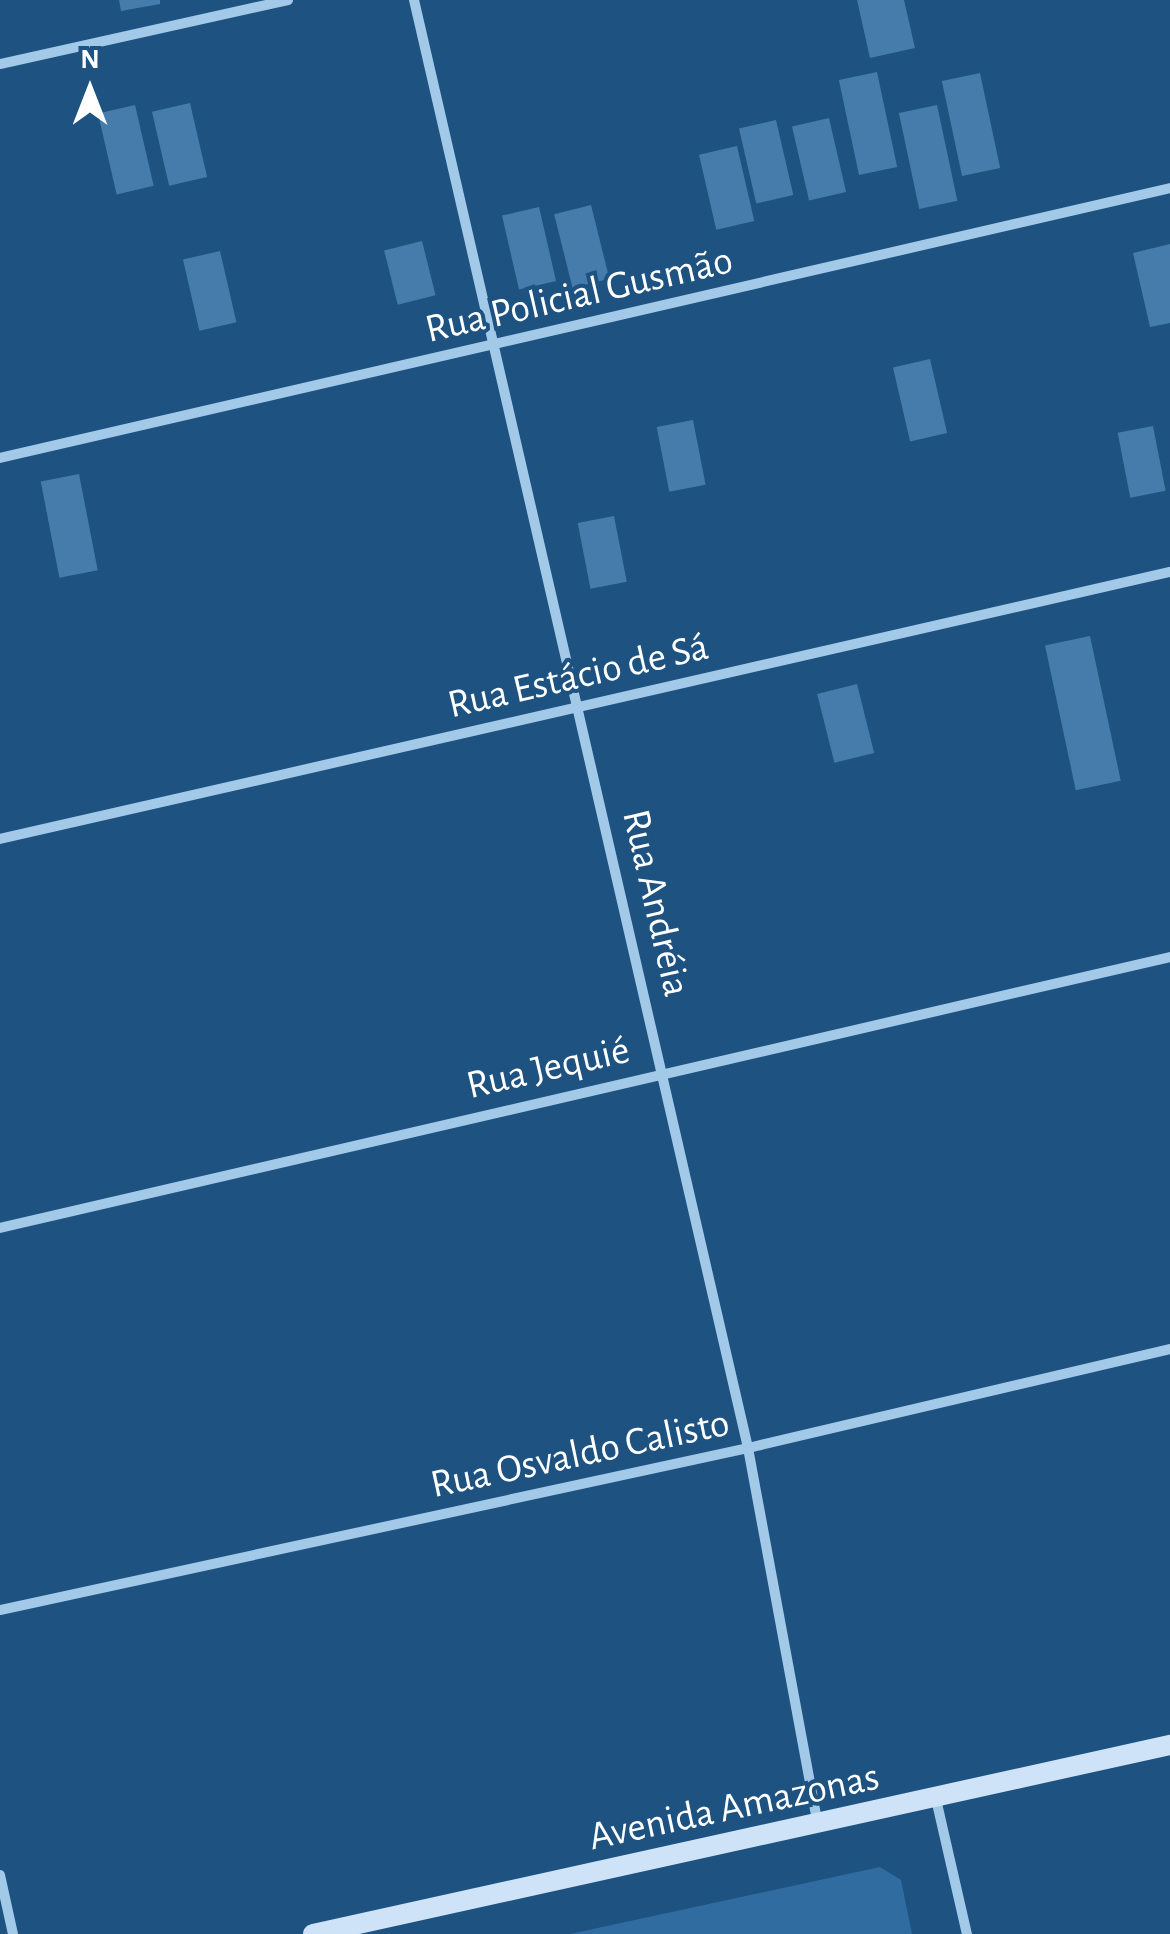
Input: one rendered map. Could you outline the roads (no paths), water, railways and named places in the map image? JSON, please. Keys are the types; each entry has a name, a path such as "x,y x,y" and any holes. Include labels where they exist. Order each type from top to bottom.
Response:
{"street":[{"path":"0,64 288,0"},
{"name":"Rua Andréia","path":"414,0 748,1448 818,1824"},
{"name":"Rua Policial Gusmão","path":"0,458 1170,188"},
{"name":"Rua Estácio de Sá","path":"0,839 1170,572"},
{"name":"Rua Jequié","path":"0,1228 664,1071 1170,957"},
{"name":"Rua Osvaldo Calisto","path":"0,1610 748,1448 1170,1349"},
{"name":"Avenida Amazonas","path":"313,1934 1170,1745"},
{"path":"936,1799 967,1934"},
{"path":"0,1874 13,1934"}]}
